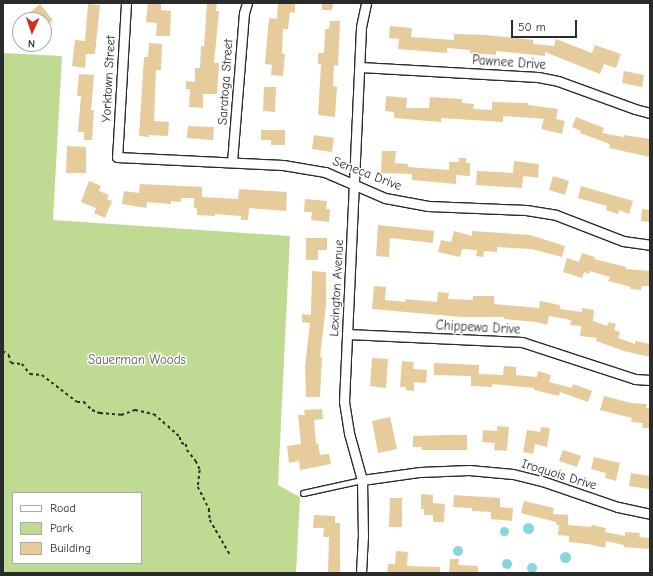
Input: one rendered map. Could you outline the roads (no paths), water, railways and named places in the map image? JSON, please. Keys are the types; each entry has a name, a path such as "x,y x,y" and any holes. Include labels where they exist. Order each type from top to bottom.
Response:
{"street":[{"name":"Yorktown Street","path":"118,157 126,3"},
{"name":"Saratoga Street","path":"232,162 244,13 247,3"},
{"name":"Lexington Avenue","path":"361,573 363,537 362,480 349,433 344,402 355,186 361,27 366,3"},
{"name":"Pawnee Drive","path":"360,67 538,77 558,81 650,113"},
{"name":"Seneca Drive","path":"118,157 283,165 325,172 385,198 407,203 428,206 526,210 556,216 623,240 650,245"},
{"name":"Chippewa Drive","path":"347,334 522,342 635,379 650,380"},
{"name":"Iroquois Drive","path":"362,480 420,472 469,470 513,474 542,481 618,507 650,514"}],"lane":[{"path":"302,492 362,480"}],"water":[{"path":"526,523 530,523 532,524 532,532 526,533 523,530 523,526"},
{"path":"504,526 509,531 504,536 499,531"},
{"path":"456,546 460,546 463,551 460,556 456,556 453,553 453,549"},
{"path":"563,552 567,552 569,553 569,561 563,562 560,559 560,555"},
{"path":"505,559 509,559 511,560 511,568 505,569 502,566 502,562"},
{"path":"530,563 534,563 536,564 536,572 530,573 527,570 527,566"}],"park label":[{"name":"Sauerman Woods","path":"137,360"}]}
